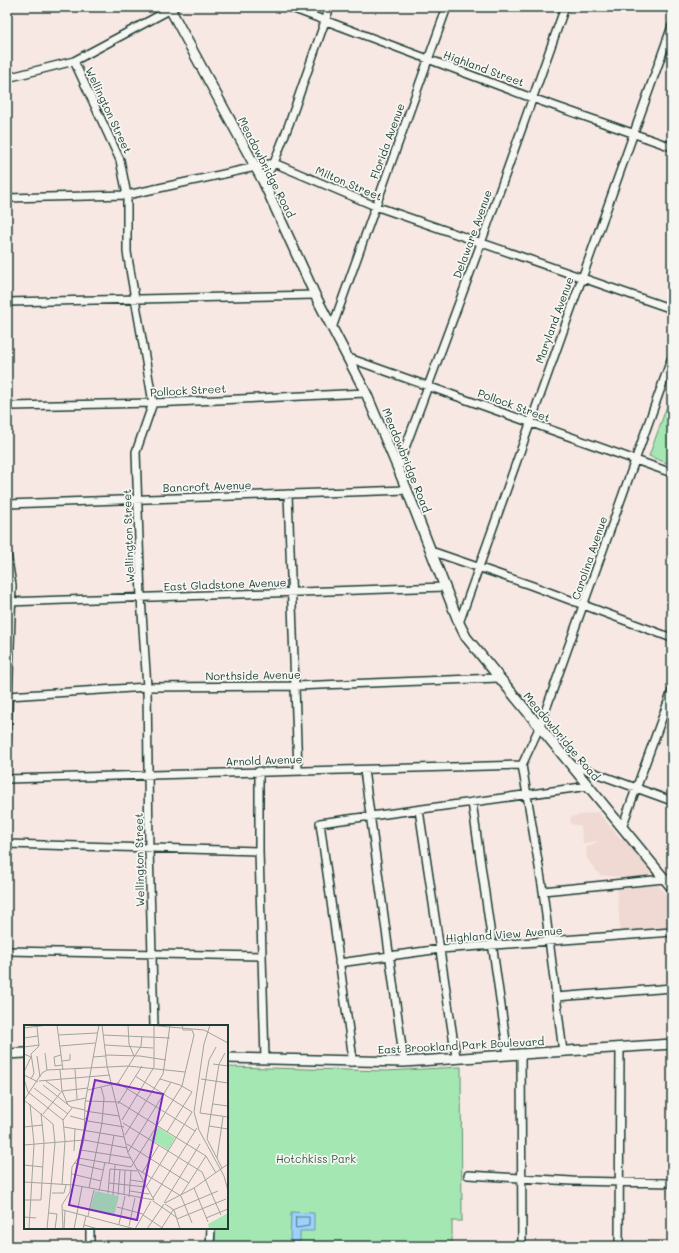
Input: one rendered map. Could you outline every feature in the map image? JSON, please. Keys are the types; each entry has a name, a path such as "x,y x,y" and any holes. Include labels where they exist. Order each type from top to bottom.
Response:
{"main road":[{"name":"Meadowbridge Road","path":"171,8 263,182 315,295 366,393 398,467 444,587 466,637 498,678 573,765 672,888"},
{"name":"East Brookland Park Boulevard","path":"228,1058 404,1062 456,1057 563,1052 672,1044"},
{"path":"7,1054 24,1053"}],"street":[{"name":"Highland Street","path":"289,7 325,22 532,98 672,147"},
{"path":"263,182 274,163 330,7"},
{"name":"Florida Avenue","path":"332,328 447,7"},
{"name":"Delaware Avenue","path":"398,467 481,244 565,7"},
{"path":"7,78 74,61 171,8"},
{"name":"Maryland Avenue","path":"459,623 581,277 635,134 672,26"},
{"name":"Wellington Street","path":"74,61 120,160 127,195 127,252 153,403 136,452 141,598 147,687 149,849 154,1025"},
{"path":"7,198 127,195 254,166 274,163"},
{"name":"Milton Street","path":"274,163 375,206 672,310"},
{"path":"7,302 315,295"},
{"name":"Pollock Street","path":"349,358 672,473"},
{"name":"Carolina Avenue","path":"522,765 540,726 672,358"},
{"name":"Pollock Street","path":"8,406 153,403 366,393"},
{"name":"Bancroft Avenue","path":"7,504 407,490"},
{"path":"288,494 298,770"},
{"path":"431,551 672,638"},
{"path":"7,554 12,585 9,601 7,740"},
{"name":"East Gladstone Avenue","path":"9,601 141,598 444,587"},
{"name":"Northside Avenue","path":"8,696 147,687 295,686 498,678"},
{"path":"622,827 672,691"},
{"path":"522,765 543,891 548,942 563,1052"},
{"name":"Arnold Avenue","path":"7,779 522,765"},
{"path":"573,765 672,800"},
{"path":"364,770 391,956 404,1062"},
{"path":"259,771 261,956 265,1059"},
{"path":"351,1062 352,1052 320,822 419,810 527,793 589,786"},
{"path":"472,802 508,1055"},
{"path":"419,810 456,1057"},
{"path":"7,844 259,851"},
{"path":"543,891 664,879"},
{"name":"Highland View Avenue","path":"339,964 440,949 672,932"},
{"path":"7,951 261,956"},
{"path":"556,997 672,988"},
{"path":"619,1246 620,1047"},
{"path":"521,1053 523,1177 522,1246"},
{"path":"468,1175 672,1183"},
{"path":"90,1229 90,1246"},
{"path":"210,1246 211,1229"}],"shaded area":[{"path":"598,812 620,838 623,837 651,872 648,876 628,878 600,875 587,859 586,848 599,841 583,843 581,826 571,824 570,817"},
{"path":"658,885 672,902 672,928 620,931 617,888"}],"green space":[{"path":"672,392 672,465 649,456"},
{"name":"Hotchkiss Park","path":"228,1067 386,1071 461,1067 462,1221 452,1221 452,1246 215,1246 215,1229 228,1229"}],"water":[{"path":"291,1212 314,1213 314,1231 300,1231 300,1242 290,1242"}]}
